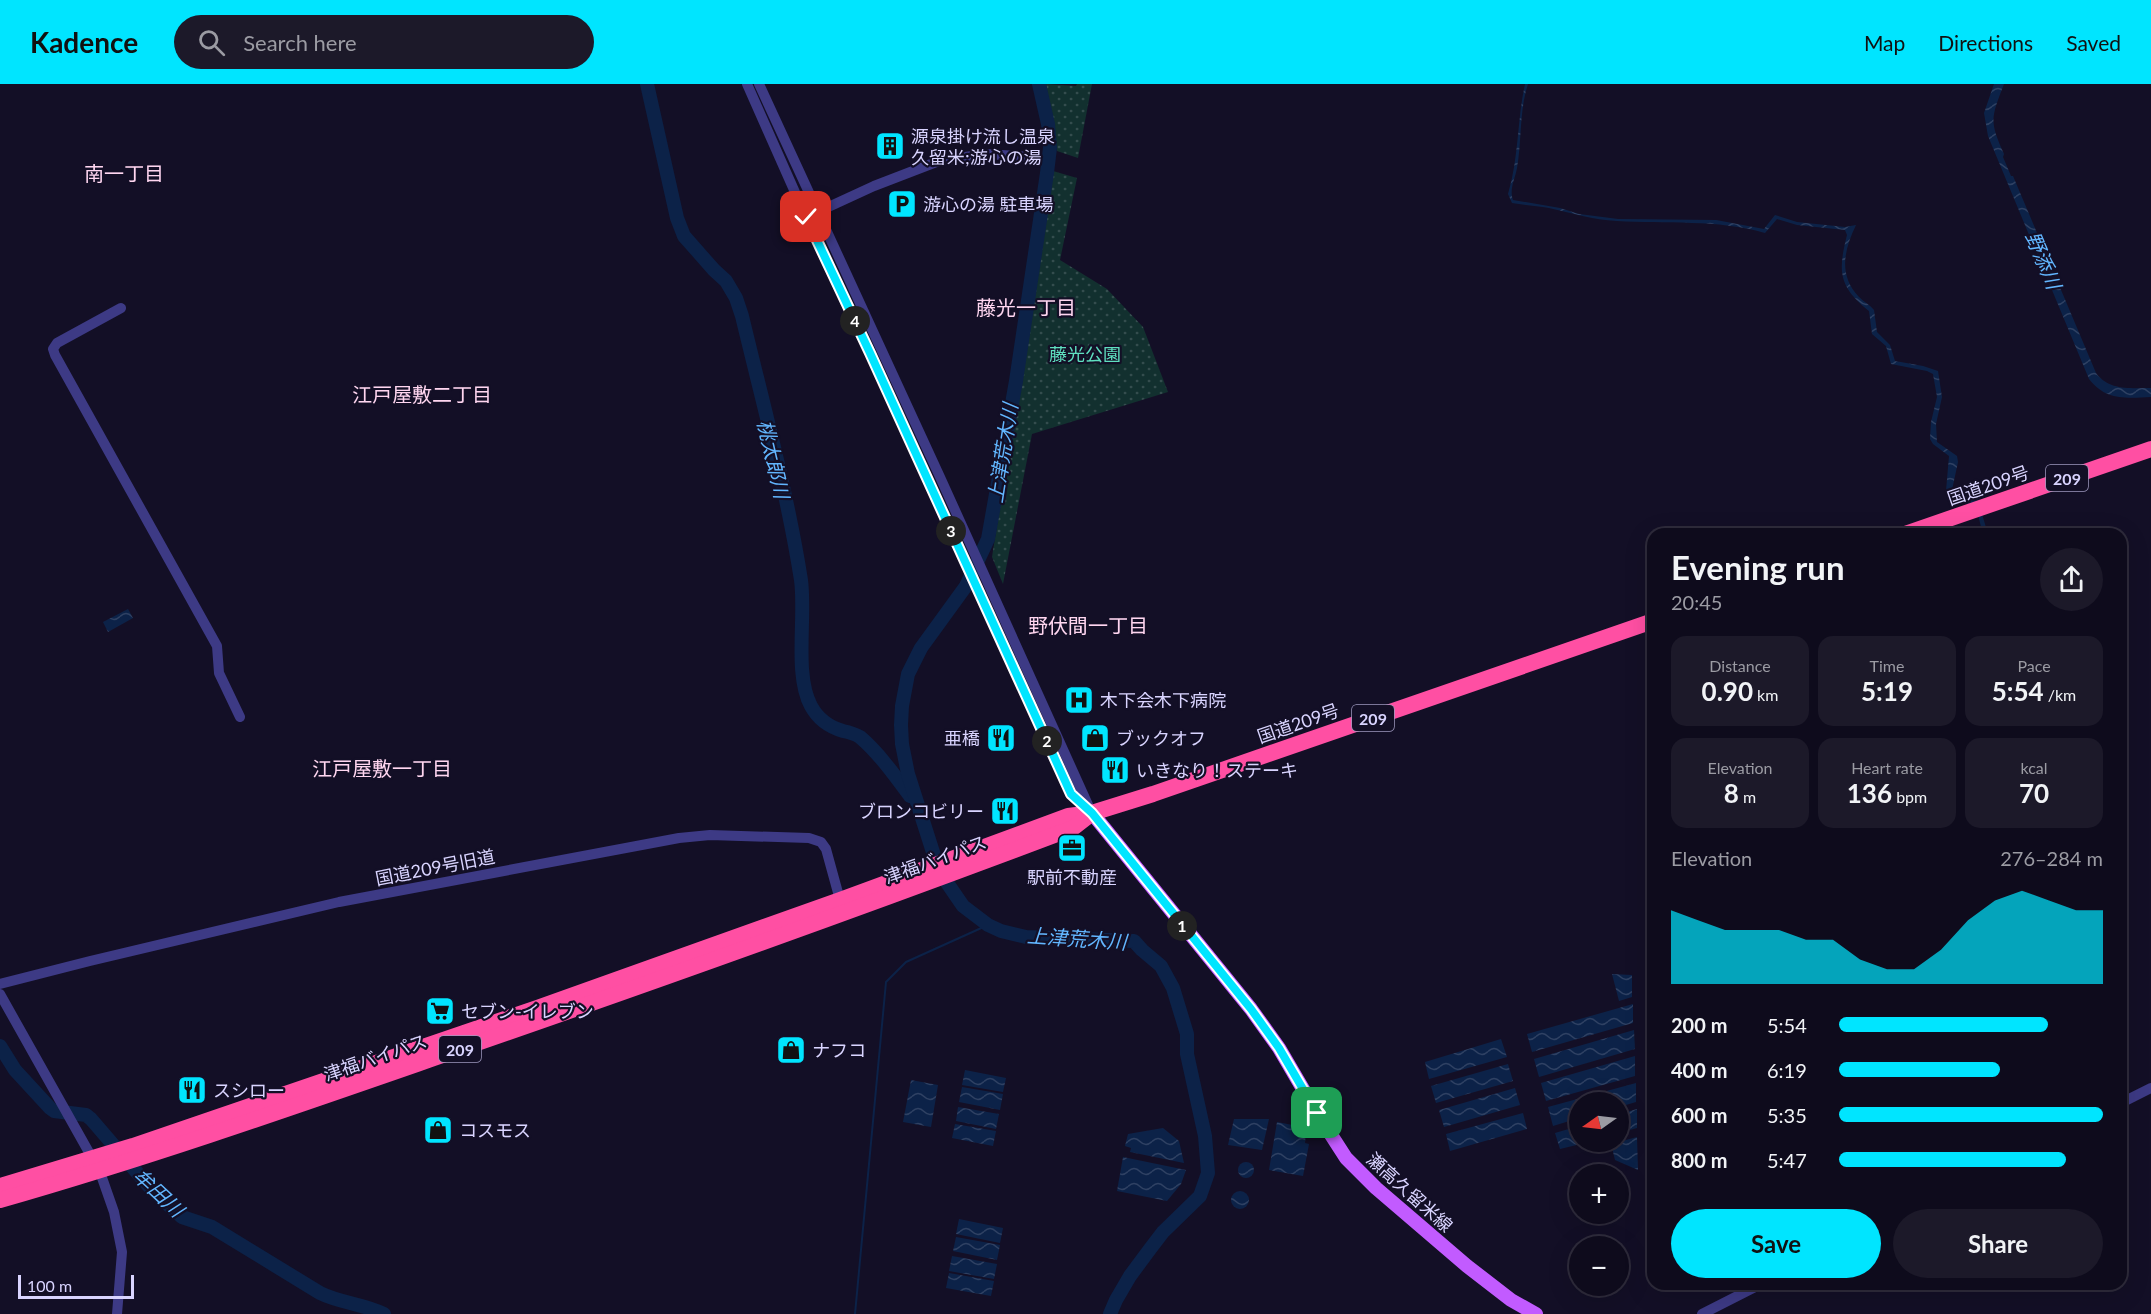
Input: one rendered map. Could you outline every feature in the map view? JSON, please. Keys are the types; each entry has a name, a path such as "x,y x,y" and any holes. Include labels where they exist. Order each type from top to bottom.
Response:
{"highway":[{"name":"国道209号","path":"1923,528 2151,449"},
{"name":"国道209号","path":"1092,813 1164,791 1647,623"},
{"name":"津福バイパス","path":"0,1186 97,1165 617,994 968,860 1068,816 1092,813"},
{"name":"津福バイパス","path":"0,1200 840,900 916,879"}],"main road":[{"name":"瀬高久留米線","path":"1092,813 1251,1009 1279,1048 1346,1158 1376,1188 1459,1259 1511,1300 1536,1314"}],"street":[{"path":"747,84 1071,794 1092,813"},
{"path":"759,84 1092,813"},
{"path":"806,217 874,186 939,161 985,154 1032,157"},
{"path":"121,308 57,343 53,349 217,646 219,673 240,717"},
{"name":"国道209号旧道","path":"0,984 339,902 679,838 710,835 809,838 821,842 826,849 840,900"},
{"path":"0,994 97,1165 114,1212 122,1252 117,1314"},
{"path":"2127,1100 2151,1088"},
{"path":"1702,1314 1749,1290"}],"green space":[{"path":"1046,84 1076,86 1077,84 1092,84 1078,158 1057,151"},
{"name":"藤光公園","path":"1053,171 1077,178 1060,260 1107,289 1143,327 1168,392 1032,434 1003,584 992,557"}],"water":[{"path":"1525,84 1528,84 1523,105 1517,168 1512,188 1513,200 1560,208 1579,214 1618,219 1716,220 1764,229 1775,215 1797,222 1845,227 1856,225 1846,253 1848,280 1852,289 1874,310 1877,332 1890,345 1895,361 1938,371 1942,397 1936,424 1937,442 1957,456 1958,462 1952,490 1978,501 1986,528 1981,528 1972,505 1952,498 1946,491 1949,456 1930,439 1931,422 1937,397 1933,374 1891,364 1886,346 1872,334 1869,311 1851,294 1846,285 1842,268 1847,235 1845,230 1797,225 1777,219 1765,233 1710,224 1591,218 1549,208 1512,203 1508,194"},
{"name":"野添川","path":"1994,84 2004,84 1994,112 1994,126 2003,157 2096,373 2101,379 2114,386 2151,388 2151,397 2125,398 2109,395 2089,379 1988,136 1984,113"},
{"path":"128,609 133,618 108,632 103,622"},
{"path":"1612,974 1632,975 1632,997 1619,1001"},
{"path":"1633,1004 1633,1023 1532,1052 1527,1034"},
{"path":"1634,1030 1635,1049 1539,1077 1534,1059"},
{"path":"1501,1039 1507,1057 1429,1079 1425,1062"},
{"path":"1635,1056 1635,1076 1578,1092 1569,1092 1569,1095 1546,1101 1541,1083"},
{"path":"1508,1064 1513,1081 1436,1103 1431,1086"},
{"path":"965,1070 1006,1078 1003,1092 962,1085"},
{"path":"911,1080 938,1085 931,1127 903,1122"},
{"path":"1636,1083 1636,1102 1629,1104 1629,1092 1603,1092"},
{"path":"962,1087 1003,1094 1000,1110 959,1102"},
{"path":"1515,1088 1520,1105 1444,1127 1439,1110"},
{"path":"1569,1101 1569,1121 1553,1126 1548,1107"},
{"path":"958,1107 999,1114 996,1129 956,1121"},
{"path":"1637,1109 1637,1128 1629,1130 1629,1111"},
{"path":"1523,1113 1527,1129 1450,1151 1446,1134"},
{"path":"1234,1119 1269,1119 1262,1150 1228,1145"},
{"path":"1277,1122 1303,1127 1306,1133 1305,1143 1309,1144 1303,1176 1269,1170"},
{"path":"955,1124 996,1131 993,1146 952,1138"},
{"path":"1163,1128 1179,1141 1184,1163 1130,1152 1131,1148 1125,1146 1128,1134"},
{"path":"1569,1129 1569,1147 1560,1149 1555,1133"},
{"path":"1637,1137 1638,1170 1629,1164 1615,1160 1613,1152 1629,1152 1629,1139"},
{"path":"1123,1157 1186,1170 1181,1184 1167,1201 1117,1191"},
{"path":"1243,1162 1249,1162 1254,1170 1252,1176 1243,1178 1238,1173 1238,1167"},
{"path":"1236,1191 1244,1191 1249,1196 1247,1207 1236,1209 1231,1204 1231,1196"},
{"path":"959,1219 1003,1228 1000,1243 956,1234"},
{"path":"956,1237 1000,1245 997,1260 953,1251"},
{"path":"952,1256 997,1264 994,1279 949,1271"},
{"path":"949,1273 994,1281 991,1296 946,1288"}],"waterway":[{"name":"桃太郎川","path":"647,84 677,218 684,236 726,281 736,298 742,316 782,481 801,580 802,662 806,693 814,711 824,722 854,734 867,743 910,796"},
{"name":"上津荒木川","path":"1039,84 1048,124 1050,148 1016,381 988,539 966,586 921,648 908,674 902,706 902,744 908,774 939,871 963,906 988,925 1001,931 1026,937 1134,941 1161,966 1173,988 1187,1034 1187,1054 1205,1136 1208,1173 1200,1196 1163,1232 1150,1249 1130,1276 1110,1314"},
{"path":"855,1314 886,982 906,962 988,925"},
{"name":"牟田川","path":"0,1046 15,1070 50,1108 54,1111 86,1115 91,1119 153,1191 182,1217 212,1227 320,1293 384,1314"}],"place":[{"name":"源泉掛け流し温泉 久留米;游心の湯","path":"890,146"},
{"name":"游心の湯 駐車場","path":"902,204"},
{"name":"木下会木下病院","path":"1079,700"},
{"name":"亜橋","path":"1001,738"},
{"name":"ブックオフ","path":"1095,738"},
{"name":"いきなり！ステーキ","path":"1115,770"},
{"name":"ブロンコビリー","path":"1005,811"},
{"name":"駅前不動産","path":"1072,848"},
{"name":"セブン-イレブン","path":"440,1011"},
{"name":"ナフコ","path":"791,1050"},
{"name":"スシロー","path":"192,1090"},
{"name":"コスモス","path":"438,1130"}],"district":[{"name":"南一丁目","path":"124,173"},
{"name":"藤光一丁目","path":"1026,307"},
{"name":"江戸屋敷二丁目","path":"422,394"},
{"name":"野伏間一丁目","path":"1088,625"},
{"name":"江戸屋敷一丁目","path":"382,768"}],"route":[{"path":"806,217 1071,794 1092,813 1251,1009 1279,1048 1317,1113"}]}
